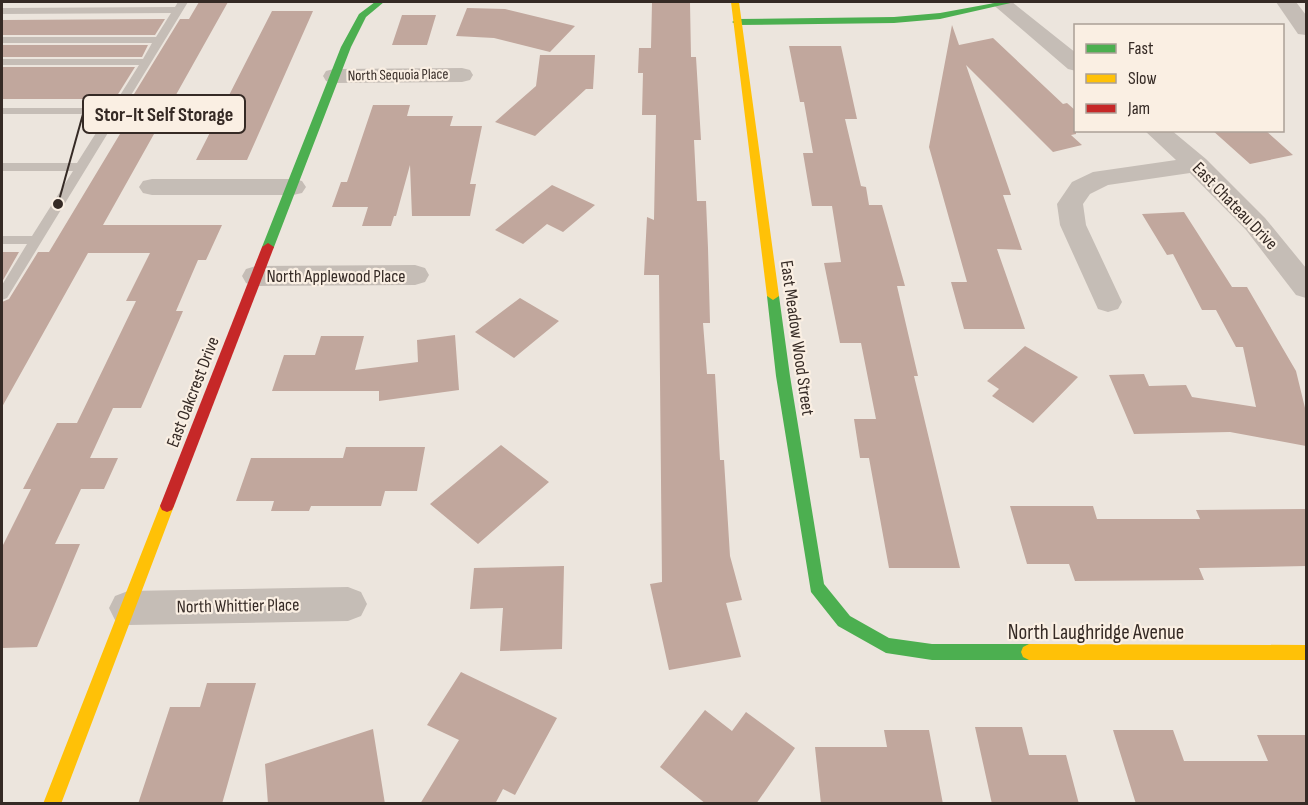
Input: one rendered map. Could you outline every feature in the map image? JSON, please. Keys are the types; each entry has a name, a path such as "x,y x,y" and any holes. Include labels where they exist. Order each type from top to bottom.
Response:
{"street":[{"name":"East Oakcrest Drive","path":"52,804 256,276 294,187 346,46 362,16 380,2"},
{"name":"East Meadow Wood Street","path":"735,2 783,376 817,587 844,621 886,645"},
{"path":"737,22 894,20 940,16 1005,2 1074,62"},
{"path":"1286,2 1306,29"},
{"name":"North Sequoia Place","path":"334,76 462,75"},
{"name":"East Chateau Drive","path":"1158,132 1236,201 1272,242 1306,288"},
{"path":"1108,302 1073,225 1071,204 1081,188 1102,178 1197,164"},
{"path":"152,188 294,187"},
{"name":"North Applewood Place","path":"256,276 415,275"},
{"name":"North Whittier Place","path":"128,608 348,604"},
{"name":"North Laughridge Avenue","path":"886,645 932,652 1306,653"}],"lane":[{"path":"2,11 180,6"},
{"path":"2,295 180,6"},
{"path":"2,40 159,40"},
{"path":"2,62 146,62"},
{"path":"2,111 115,111"},
{"path":"2,167 81,167"},
{"path":"2,240 36,240"}],"building":[{"path":"199,2 228,2 103,225 222,225 206,260 198,260 176,311 183,311 141,408 113,408 90,458 118,458 104,489 81,489 55,544 80,544 37,647 2,648 2,547 31,489 23,489 57,423 77,423 136,301 126,301 150,253 88,253 2,407 2,302 9,299 38,252 49,252 141,99 131,99 180,19 189,19"},
{"path":"652,3 690,3 691,57 696,57 701,140 694,140 697,201 706,201 710,323 703,323 707,374 715,374 720,460 724,460 730,556 742,600 726,603 741,657 669,670 650,584 662,582 659,275 644,275 647,217 654,220 656,115 642,115 643,73 638,73 639,48 651,48"},
{"path":"467,8 505,9 575,26 550,52 494,38 456,36"},
{"path":"272,11 313,11 247,160 196,160"},
{"path":"402,15 436,15 427,45 392,45"},
{"path":"165,19 155,35 2,35 2,20"},
{"path":"952,25 959,45 993,38 1063,104 1067,103 1074,109 1074,132 1076,134 1071,135 1082,145 1053,152 966,65 1011,195 1003,195 1022,250 997,249 1025,329 964,329 951,282 967,282 929,147"},
{"path":"2,45 148,45 142,57 2,57"},
{"path":"789,46 841,46 857,119 845,119 861,186 866,187 869,205 882,205 905,286 897,286 918,376 914,376 960,568 889,568 869,458 860,458 854,419 876,419 861,343 840,343 824,263 841,262 832,206 812,206 803,153 813,153 804,102 800,102"},
{"path":"540,55 595,55 593,89 586,89 535,136 495,122 536,86"},
{"path":"2,67 135,67 115,99 2,99"},
{"path":"373,105 410,105 407,116 453,116 450,126 482,126 470,184 476,184 470,216 412,216 410,165 391,226 362,226 368,207 332,207 341,182 347,182"},
{"path":"1214,132 1267,132 1293,155 1250,164"},
{"path":"552,185 595,205 563,232 547,224 523,244 495,230"},
{"path":"1184,212 1232,287 1247,287 1296,371 1306,412 1306,446 1230,432 1134,434 1109,375 1144,374 1149,386 1186,385 1192,397 1256,407 1243,347 1236,347 1216,310 1202,310 1173,254 1167,255 1142,214"},
{"path":"2,252 19,252 2,282"},
{"path":"520,298 559,321 514,358 475,332"},
{"path":"455,335 459,390 379,401 379,391 272,391 284,355 315,355 321,336 364,336 355,370 418,362 417,340"},
{"path":"1025,346 1078,377 1033,423 992,396 999,389 987,381"},
{"path":"501,445 549,482 478,544 430,504"},
{"path":"346,447 425,447 417,491 385,491 381,506 311,506 309,511 271,511 274,501 236,501 251,458 343,458"},
{"path":"1010,506 1093,506 1097,519 1200,519 1196,510 1306,509 1306,566 1199,568 1204,580 1075,581 1069,564 1027,564"},
{"path":"564,566 562,649 500,651 503,608 470,609 474,568"},
{"path":"461,672 557,718 515,795 503,789 495,804 420,804 459,740 427,725"},
{"path":"207,683 256,683 222,804 138,804 170,707 200,707"},
{"path":"705,710 732,731 746,712 795,748 756,804 706,804 660,767"},
{"path":"975,727 1022,727 1029,755 1066,755 1079,804 992,804"},
{"path":"373,729 385,804 268,804 265,764"},
{"path":"884,730 929,730 943,804 821,804 815,747 887,747"},
{"path":"1113,730 1173,730 1184,761 1268,761 1257,735 1306,735 1306,804 1136,804"}],"traffic: fast":[{"path":"268,247 346,47 362,16 380,2"},
{"path":"737,22 894,20 940,16 1011,2"},
{"path":"773,296 783,376 817,587 844,621 886,645 932,652 1029,652"}],"traffic: slow":[{"path":"735,2 773,296"},
{"path":"52,804 167,506"},
{"path":"1029,652 1306,653"}],"traffic: jam":[{"path":"167,506 268,247"}],"place":[{"name":"Stor-It Self Storage","path":"58,204"}]}
